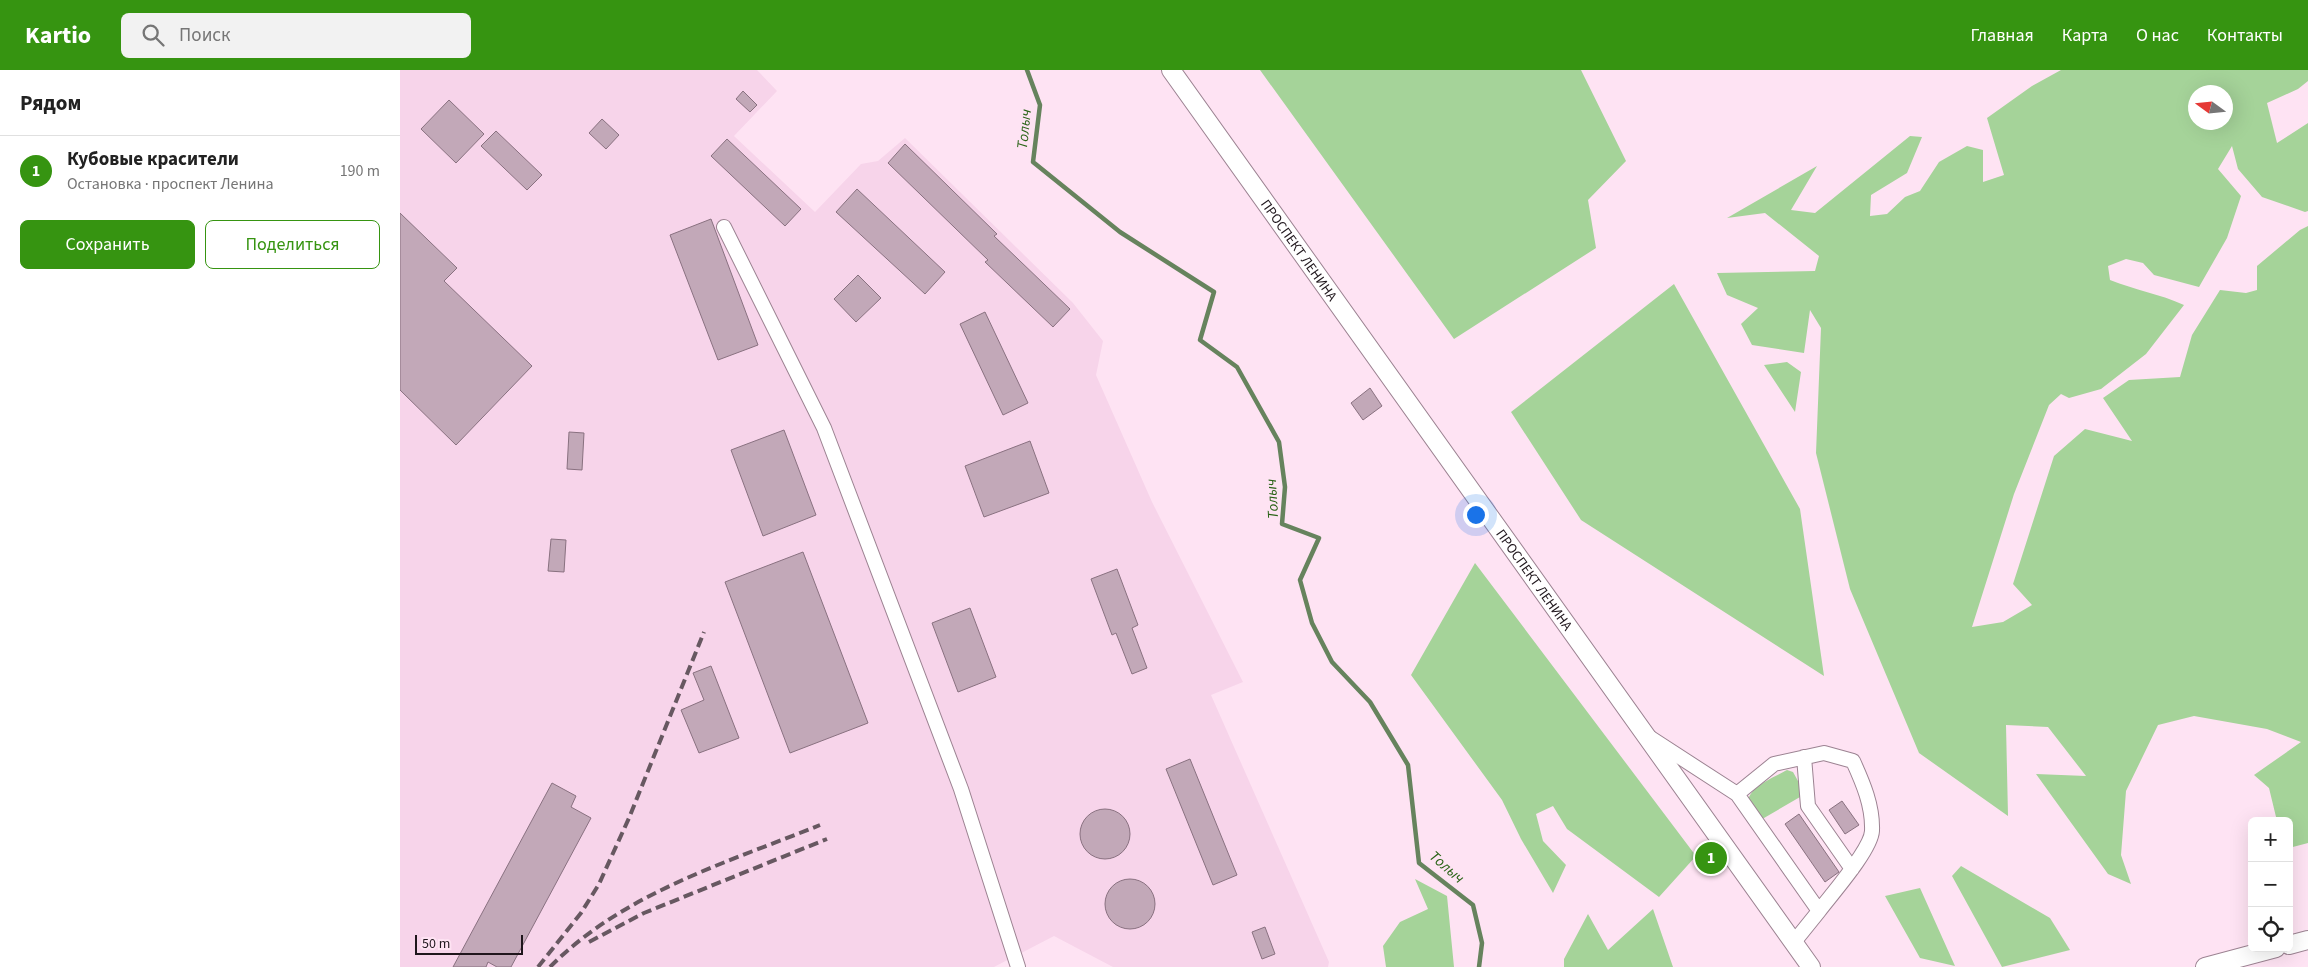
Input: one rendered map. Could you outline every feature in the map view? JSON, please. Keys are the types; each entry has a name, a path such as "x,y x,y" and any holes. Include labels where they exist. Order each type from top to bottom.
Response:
{"main road":[{"name":"ПРОСПЕКТ ЛЕНИНА","path":"1171,70 1649,737 1811,967"},
{"path":"2293,944 2308,940"},
{"path":"2205,967 2251,961 2268,952"}],"lane":[{"path":"724,228 824,428 960,789 1018,967"},
{"path":"1649,737 1737,794 1819,911"},
{"path":"1737,794 1774,764 1824,753 1853,761 1866,791 1872,833 1852,869 1794,942"},
{"path":"1804,758 1808,806 1852,869"}],"shaded area":[{"path":"400,70 757,70 777,91 734,136 815,212 861,164 878,161 905,138 1073,303 1103,341 1096,375 1152,502 1243,682 1211,695 1329,962 1328,967 1113,967 1054,936 994,967 400,967"}],"green space":[{"path":"1260,70 1581,70 1626,161 1588,200 1596,248 1454,339"},
{"path":"2061,70 2308,70 2308,81 2298,89 2267,103 2277,143 2308,123 2308,211 2305,212 2262,197 2238,169 2232,146 2218,169 2241,196 2227,238 2199,287 2154,275 2143,263 2126,259 2108,266 2110,280 2184,305 2146,354 2101,389 2069,398 2061,394 2049,405 2014,494 1972,627 2003,622 2032,605 2013,584 2054,456 2085,429 2132,441 2103,398 2129,380 2180,377 2192,335 2220,290 2246,293 2257,290 2257,266 2300,230 2308,226 2308,843 2293,847 2293,817 2276,817 2269,788 2254,775 2301,742 2267,729 2194,716 2158,725 2126,791 2121,855 2131,884 2108,874 2036,774 2086,776 2048,727 2006,725 2008,816 1919,753 1850,589 1816,453 1821,328 1810,310 1804,353 1752,345 1741,324 1758,308 1727,295 1717,273 1815,271 1819,256 1765,213 1727,218 1817,166 1791,210 1815,213 1910,136 1922,137 1907,173 1871,195 1870,216 1887,214 1905,197 1920,191 1939,162 1967,146 1983,150 1983,182 2004,175 1987,118 2032,86"},
{"path":"1674,284 1800,509 1824,676 1581,520 1511,412"},
{"path":"1787,362 1801,372 1795,412 1764,365"},
{"path":"1475,563 1696,856 1659,897 1567,829 1553,806 1536,814 1543,841 1566,865 1553,893 1521,839 1502,800 1411,675"},
{"path":"1787,770 1793,772 1803,790 1800,797 1764,818 1758,817 1748,801 1753,791 1764,782"},
{"path":"1961,866 2050,918 2070,950 2002,967 1952,876"},
{"path":"1415,879 1447,896 1454,967 1386,967 1383,946 1400,922 1428,909"},
{"path":"1920,888 1955,966 1920,958 1885,896"},
{"path":"1653,909 1673,967 1564,967 1564,959 1588,914 1608,950"}],"building":[{"path":"743,91 757,105 750,112 736,99"},
{"path":"449,100 484,134 456,163 421,129"},
{"path":"602,119 619,135 606,149 589,133"},
{"path":"496,131 542,175 527,190 481,146"},
{"path":"727,139 801,209 785,226 711,156"},
{"path":"905,144 997,234 994,236 1070,309 1053,327 985,262 988,260 888,163"},
{"path":"857,189 945,272 925,294 836,212"},
{"path":"400,213 457,268 444,281 532,366 456,445 400,390"},
{"path":"711,219 758,345 718,360 670,235"},
{"path":"858,275 881,298 856,322 834,299"},
{"path":"985,312 1028,403 1003,415 960,324"},
{"path":"1370,388 1382,406 1363,420 1351,403"},
{"path":"784,430 816,515 763,536 731,450"},
{"path":"569,432 584,433 582,470 567,469"},
{"path":"1030,441 1049,493 984,517 965,466"},
{"path":"551,539 566,540 564,572 548,571"},
{"path":"803,552 868,723 790,753 725,582"},
{"path":"1117,569 1138,625 1132,628 1147,668 1132,674 1116,633 1112,635 1091,579"},
{"path":"970,608 996,677 958,692 932,623"},
{"path":"711,666 739,738 699,753 681,710 704,700 693,673"},
{"path":"1190,759 1237,875 1213,885 1166,769"},
{"path":"552,783 576,796 571,807 591,818 511,967 497,967 488,962 486,967 453,967"},
{"path":"1842,801 1859,825 1845,834 1829,810"},
{"path":"1105,809 1114,811 1125,820 1130,834 1128,843 1119,854 1105,859 1096,857 1085,848 1080,834 1082,825 1091,814"},
{"path":"1799,814 1839,872 1825,882 1785,824"},
{"path":"1130,879 1144,883 1151,890 1155,904 1151,918 1144,925 1130,929 1116,925 1109,918 1105,904 1109,890 1116,883"},
{"path":"1265,927 1275,954 1262,959 1252,932"}],"waterway":[{"name":"Толыч","path":"1027,70 1040,105 1033,162 1120,232 1214,292 1200,340 1237,367 1279,442 1285,487 1282,524 1319,538 1300,580 1312,623 1332,662 1370,702 1408,765 1419,863 1473,905 1482,943 1479,967"}],"railway":[{"path":"538,967 581,913 599,884 629,818 704,632"},
{"path":"550,967 579,941 610,919 677,882 820,825"},
{"path":"589,942 644,913 827,839"}],"place":[{"name":"Кубовые красители","path":"1711,858"}]}
